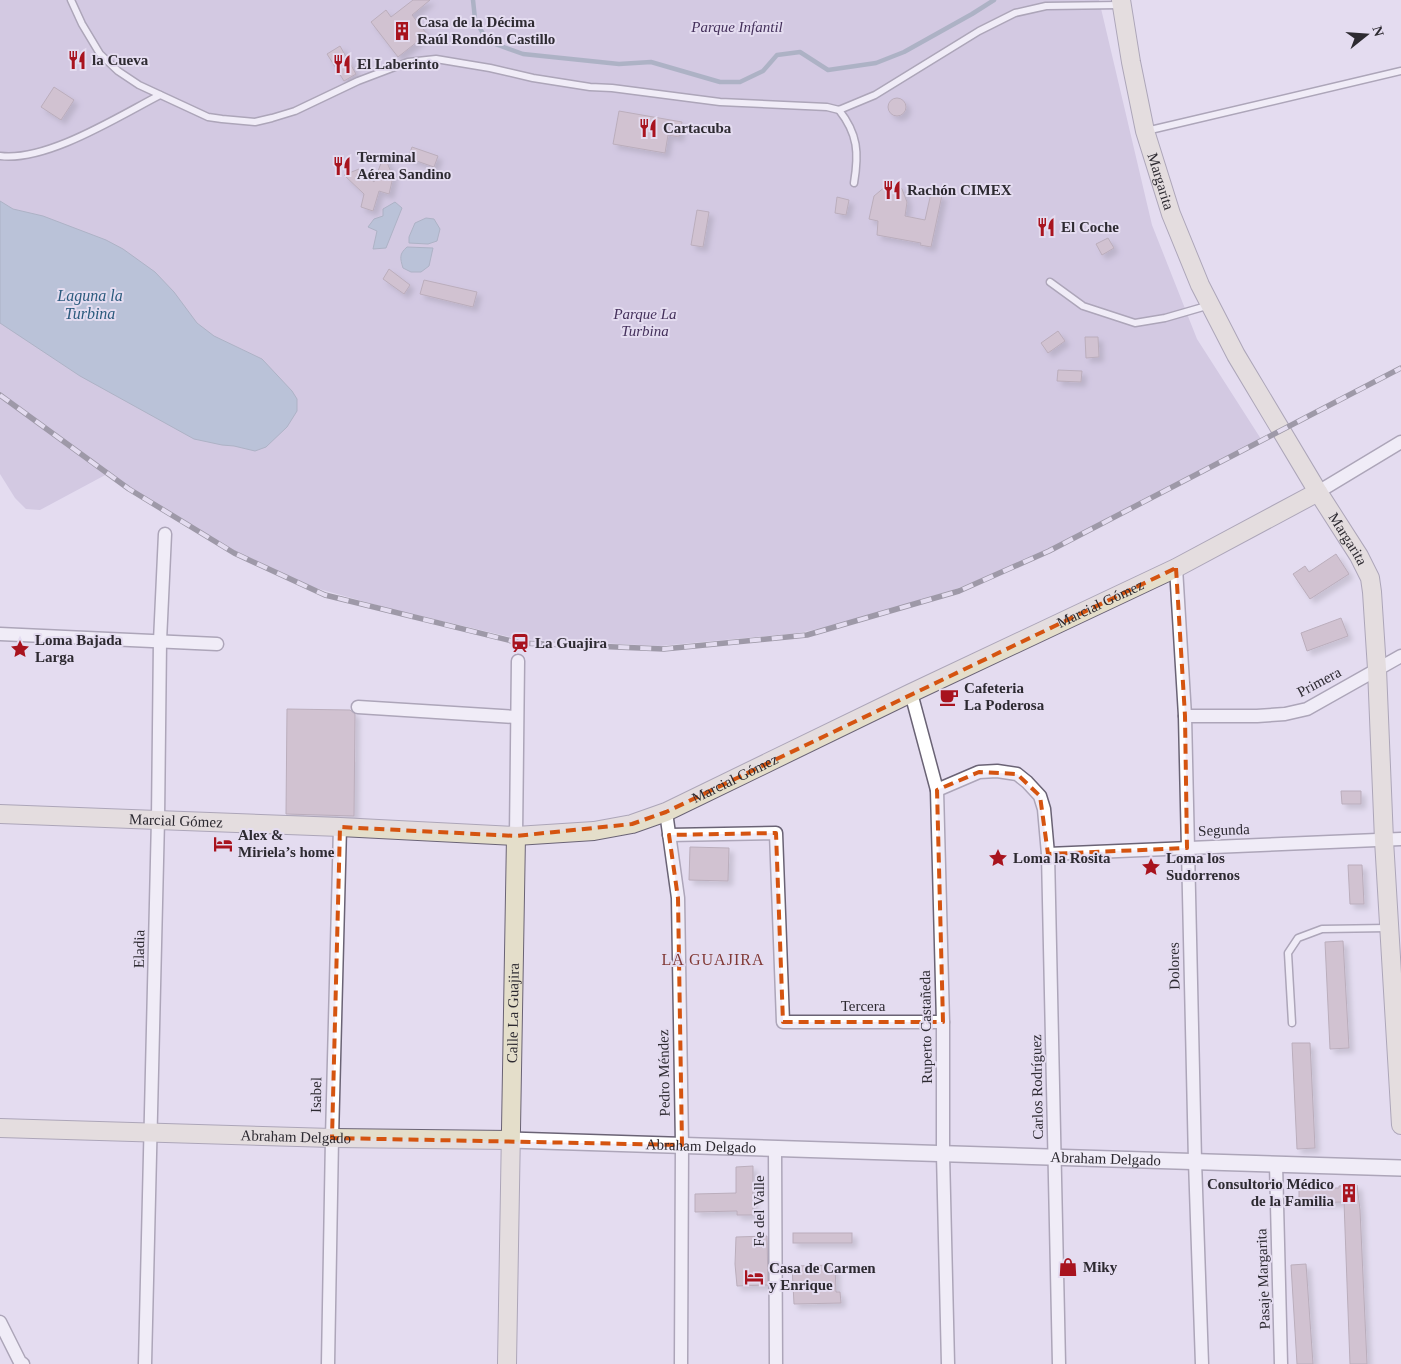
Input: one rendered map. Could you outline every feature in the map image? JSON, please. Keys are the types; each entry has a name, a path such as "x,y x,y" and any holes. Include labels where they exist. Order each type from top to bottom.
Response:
{"main road":[{"name":"Margarita","path":"1121,3 1145,131 1171,214 1200,285 1236,354 1318,492 1359,556 1370,578 1392,839 1390,928 1397,986 1401,1125"},
{"name":"Marcial Gómez","path":"0,814 158,819 516,836 594,831 632,824 666,812 910,693 1176,568 1318,492"},
{"name":"Calle La Guajira","path":"507,1364 516,836"},
{"name":"Abraham Delgado","path":"0,1128 332,1138 510,1140"}],"street":[{"name":"Marcial Gómez","path":"1318,492 1401,442"},
{"name":"Eladia","path":"145,1364 158,819 160,641 165,534"},
{"name":"Dolores","path":"1176,568 1185,716 1195,1161 1202,1364"},
{"path":"0,634 217,644"},
{"name":"Primera","path":"1185,716 1257,716 1286,714 1307,709 1400,657"},
{"name":"Calle La Guajira","path":"516,836 518,661"},
{"name":"Ruperto Castañeda","path":"910,693 937,790 948,1364"},
{"path":"358,708 516,717"},
{"name":"Carlos Rodríguez","path":"937,790 979,772 998,770 1017,774 1040,796 1044,808 1048,854 1059,1364"},
{"name":"Pedro Méndez","path":"666,812 678,898 682,1146 681,1364"},
{"name":"Isabel","path":"328,1364 340,827"},
{"name":"Tercera","path":"670,835 776,833 783,1022 942,1022"},
{"name":"Segunda","path":"1048,854 1392,839"},
{"name":"Abraham Delgado","path":"510,1140 1401,1168"},
{"name":"Fe del Valle","path":"775,1148 776,1364"},
{"name":"Pasaje Margarita","path":"1276,1164 1281,1364"},
{"path":"0,1322 20,1362 23,1364"}],"lane":[{"path":"71,0 82,24 100,54 125,76 139,85 208,117 255,122 295,111 358,81 408,62 436,59 590,87 720,102 827,107 839,110 875,95 979,31 1015,13 1046,6 1121,3"},
{"path":"1145,131 1401,72"},
{"path":"0,156 33,154 80,137 160,95"},
{"path":"839,110 853,132 857,153 854,182"},
{"path":"1050,282 1083,306 1135,323 1165,318 1211,305"},
{"path":"1292,1023 1288,952 1298,938 1322,929 1390,928"}],"highlighted area":[{"path":"1176,568 1185,716 1187,848 1048,854 1040,796 1017,774 979,772 937,790 943,1022 783,1022 776,833 669,835 678,898 682,1145 332,1138 340,827 516,836 632,824 666,812"}],"green space":[{"name":"Parque La Turbina","path":"0,0 1099,0 1152,225 1197,339 1261,439 1025,562 953,590 836,625 799,633 660,646 519,639 387,608 312,587 227,547 159,507 109,473 40,510 26,509 15,498 0,474"}],"water":[{"name":"Laguna la Turbina","path":"0,201 13,209 43,216 106,240 123,249 155,272 174,292 197,323 214,336 262,359 292,391 297,399 297,411 287,427 266,447 255,451 194,439 80,376 0,323"},
{"path":"395,202 402,208 386,248 373,249 377,231 368,227 374,219 383,216 383,209"},
{"path":"426,218 434,219 440,229 437,241 428,244 409,243 409,237 415,223"},
{"path":"407,247 433,248 429,266 421,272 411,272 403,268 401,256"}],"building":[{"name":"Casa de la Décima Raúl Rondón Castillo","path":"413,0 430,0 412,15 427,34 398,57 371,22 386,10 391,17"},
{"name":"El Laberinto","path":"340,46 356,74 344,81 327,54"},
{"path":"54,87 74,100 61,120 41,107"},
{"path":"897,98 903,101 906,107 903,113 897,116 891,113 888,107 891,101"},
{"name":"Cartacuba","path":"619,111 682,122 679,137 668,135 665,153 613,144"},
{"path":"412,147 438,156 434,167 408,158"},
{"path":"384,155 393,177 389,194 379,191 373,211 361,207 364,194 344,175 359,169 374,182"},
{"path":"893,184 902,189 907,202 905,216 925,220 931,193 942,195 931,247 920,245 921,243 877,235 878,221 869,219 874,196 886,186"},
{"path":"837,197 849,200 846,215 835,213"},
{"path":"697,210 709,212 703,247 691,245"},
{"path":"1108,238 1114,248 1102,255 1096,244"},
{"path":"389,269 410,285 404,294 383,279"},
{"path":"424,280 477,292 473,307 420,294"},
{"path":"1058,331 1065,341 1048,353 1041,343"},
{"path":"1085,337 1098,337 1099,357 1086,358"},
{"path":"1058,370 1082,371 1081,382 1057,381"},
{"path":"1336,554 1349,574 1310,599 1293,574 1305,566 1309,572"},
{"path":"1341,618 1348,636 1307,651 1301,633"},
{"path":"287,709 350,710 355,714 354,816 286,814"},
{"path":"1341,791 1361,791 1361,804 1342,804"},
{"path":"690,847 729,848 728,881 689,880"},
{"path":"1348,865 1362,865 1364,904 1350,904"},
{"path":"1343,941 1349,1048 1330,1049 1325,942"},
{"path":"1292,1043 1310,1043 1315,1148 1297,1149"},
{"path":"753,1166 753,1215 737,1215 737,1211 695,1212 695,1194 736,1193 736,1167"},
{"path":"1357,1185 1360,1210 1367,1364 1350,1364 1344,1202 1299,1203 1299,1188 1339,1188 1339,1186"},
{"path":"793,1233 852,1233 852,1243 793,1243"},
{"path":"767,1236 768,1285 737,1286 735,1264 736,1237"},
{"path":"1306,1264 1313,1364 1297,1364 1291,1265"},
{"path":"835,1265 836,1292 840,1292 841,1303 794,1304 792,1266"}],"waterway":[{"path":"473,0 475,19 487,41 523,54 619,64 651,62 720,82 740,82 763,71 777,55 800,52 828,70 876,63 904,52 994,0"}],"railway":[{"path":"0,395 129,489 234,553 325,595 520,643 664,649 807,635 959,591 1049,551 1401,368"}],"place":[{"name":"Casa de la Décima Raúl Rondón Castillo","path":"402,31"},
{"name":"la Cueva","path":"77,60"},
{"name":"El Laberinto","path":"342,64"},
{"name":"Cartacuba","path":"648,128"},
{"name":"Terminal Aérea Sandino","path":"342,166"},
{"name":"Rachón CIMEX","path":"892,190"},
{"name":"El Coche","path":"1046,227"},
{"name":"La Guajira","path":"520,643"},
{"name":"Loma Bajada Larga","path":"20,649"},
{"name":"Cafeteria La Poderosa","path":"949,697"},
{"name":"Alex & Miriela’s home","path":"223,844"},
{"name":"Loma la Rosita","path":"998,858"},
{"name":"Loma los Sudorrenos","path":"1151,867"},
{"name":"Consultorio Médico de la Familia","path":"1349,1193"},
{"name":"Miky","path":"1068,1267"},
{"name":"Casa de Carmen y Enrique","path":"754,1277"}],"district":[{"name":"LA GUAJIRA","path":"713,959"}],"park label":[{"name":"Parque Infantil","path":"737,27"}]}
